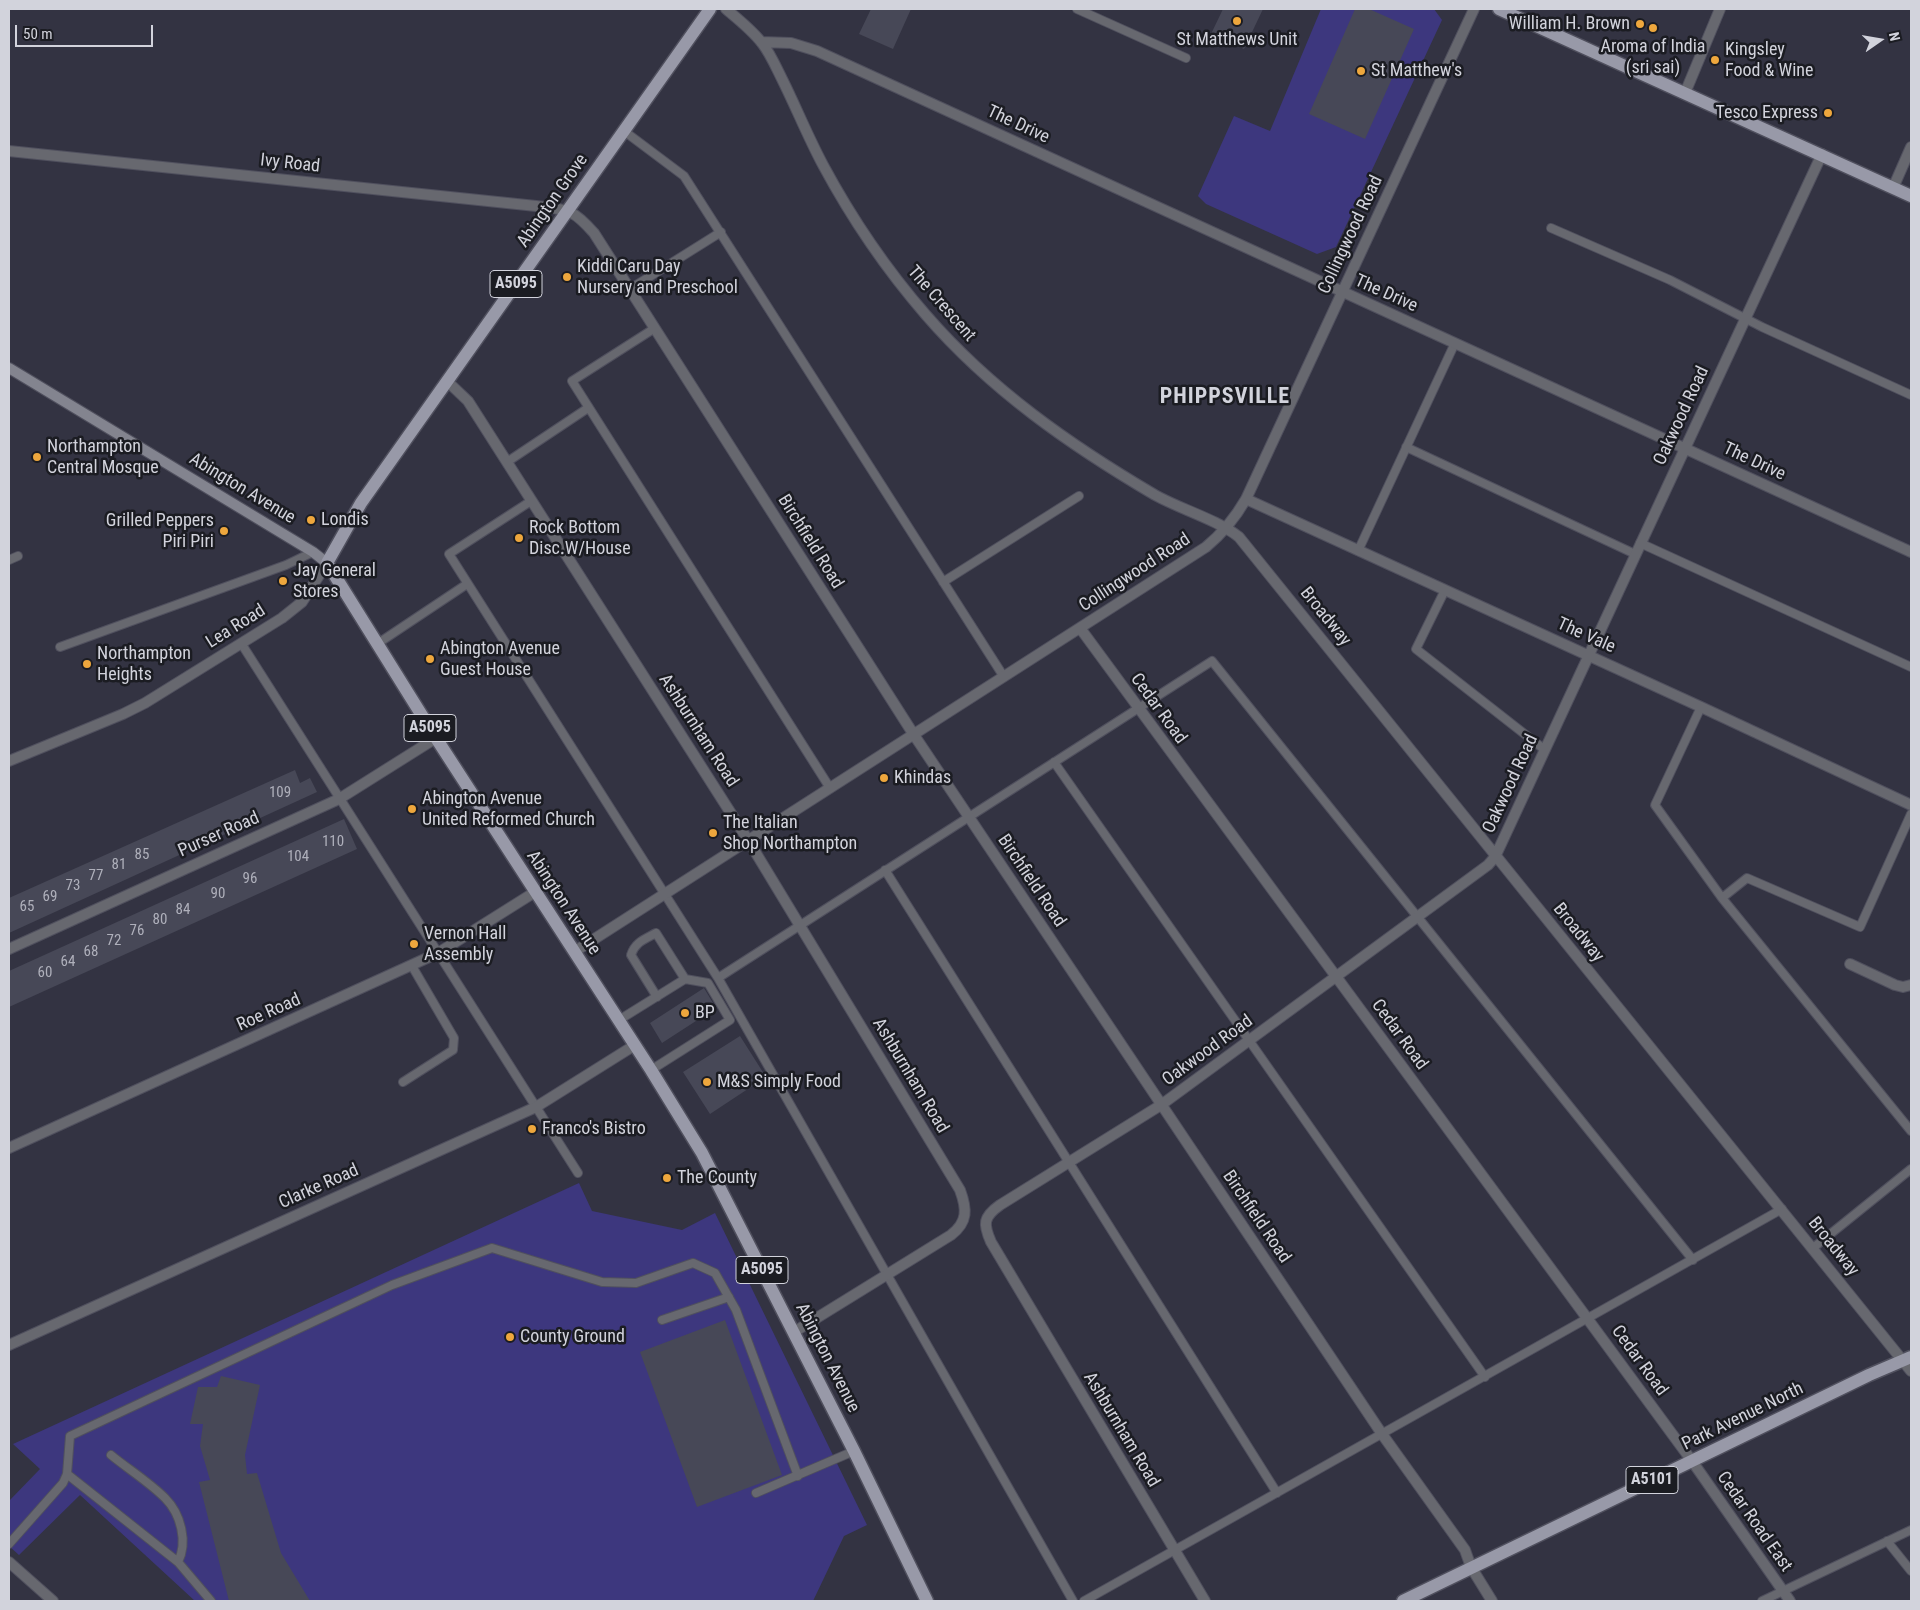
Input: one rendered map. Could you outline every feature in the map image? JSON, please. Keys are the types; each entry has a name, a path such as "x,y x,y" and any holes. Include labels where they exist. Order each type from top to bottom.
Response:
{"main road":[{"name":"Abington Grove","path":"327,563 361,503 710,9"},
{"path":"1499,9 1911,196"},
{"name":"Abington Avenue","path":"9,368 313,552 327,563 436,738 635,1045 702,1153 854,1450 927,1601"},
{"name":"Park Avenue North","path":"1403,1601 1907,1359"}],"street":[{"name":"The Crescent","path":"726,9 762,42 823,164 855,221 889,270 927,316 964,356 995,385 1047,426 1102,464 1160,498 1196,516 1227,528"},
{"name":"Collingwood Road","path":"574,952 1206,547 1227,528 1246,499 1474,9"},
{"path":"1685,93 1720,9"},
{"name":"The Drive","path":"762,42 791,43 816,50 1911,552"},
{"path":"1892,188 1911,147"},
{"name":"Ivy Road","path":"9,152 568,210"},
{"name":"Oakwood Road","path":"985,1221 1000,1204 1161,1105 1418,917 1495,857 1822,154"},
{"name":"Birchfield Road","path":"568,210 580,218 594,232 914,735 1382,1434 1465,1550 1471,1567 1492,1601"},
{"name":"Ashburnham Road","path":"447,381 468,401 748,840 960,1190 966,1211 965,1221 959,1229 888,1275"},
{"name":"The Vale","path":"1246,499 1911,805"},
{"name":"Broadway","path":"1227,528 1245,545 1495,857 1813,1248 1907,1359 1911,1370"},
{"name":"Lea Road","path":"9,761 145,703 282,618 302,602 327,563"},
{"name":"Cedar Road","path":"1080,628 1692,1461"},
{"name":"Purser Road","path":"9,949 339,799 436,738"},
{"name":"Roe Road","path":"9,1148 412,966 438,953 535,892"},
{"path":"1850,964 1895,985 1903,987 1911,985"},
{"name":"Clarke Road","path":"9,1345 536,1107 635,1045"},
{"name":"Ashburnham Road","path":"985,1221 990,1242 1205,1601"},
{"path":"794,1332 888,1275"},
{"name":"Cedar Road East","path":"1692,1461 1790,1601"},
{"path":"9,1562 53,1601"}],"lane":[{"path":"1077,9 1186,58"},
{"path":"624,131 684,176 1004,677"},
{"path":"1551,228 1670,280 1745,318 1911,395"},
{"path":"630,289 721,232"},
{"path":"655,328 572,381 830,788"},
{"path":"1358,551 1455,343"},
{"path":"507,462 588,408"},
{"path":"1406,447 1635,554"},
{"path":"943,582 1079,496"},
{"path":"531,501 449,554 666,893 718,978 1073,1601"},
{"path":"1640,543 1911,667"},
{"path":"60,647 286,565 313,552"},
{"path":"9,560 18,556"},
{"path":"377,644 467,584"},
{"path":"1445,590 1416,649 1545,750"},
{"path":"240,643 578,1173"},
{"path":"718,978 1212,661 1693,1260"},
{"path":"1701,707 1655,805 1722,898 1911,1131"},
{"path":"1054,762 1485,1377"},
{"path":"1722,898 1747,878 1860,927 1911,814"},
{"path":"885,870 1277,1493"},
{"path":"651,1070 730,1020 708,983 685,978 656,933 638,943 633,948 631,954 657,996"},
{"path":"403,1082 453,1050 454,1044 454,1038 412,966"},
{"path":"618,1020 685,978"},
{"path":"1813,1248 1911,1169"},
{"path":"1084,1601 1782,1209"},
{"path":"9,1544 63,1483 67,1474 70,1436 392,1285 492,1248 602,1282 636,1283 693,1263 715,1273 736,1310 798,1476"},
{"path":"662,1320 728,1297"},
{"path":"756,1493 854,1450"},
{"path":"111,1455 166,1498 177,1514 182,1533 183,1552 178,1562"},
{"path":"67,1474 178,1562 212,1601"},
{"path":"1762,1601 1911,1530"},
{"path":"1887,1541 1911,1571"}],"shaded area":[{"path":"1321,9 1434,9 1442,20 1336,247 1317,254 1206,204 1198,196 1234,116 1270,131"},
{"name":"County Ground","path":"579,1183 592,1211 682,1230 715,1213 867,1525 844,1536 813,1601 195,1601 80,1495 19,1555 9,1546 9,1501 40,1469 13,1444"}],"building":[{"path":"871,9 911,9 893,49 859,34"},
{"name":"St Matthews Unit","path":"1223,9 1263,9 1244,49 1211,34"},
{"name":"St Matthew's","path":"1355,9 1369,9 1414,29 1365,139 1309,114"},
{"path":"295,770 300,783 310,778 317,792 9,933 9,898"},
{"path":"344,819 357,849 9,1007 9,971"},
{"path":"704,988 716,1008 662,1043 650,1023"},
{"path":"740,1036 766,1077 710,1114 683,1072"},
{"path":"725,1320 782,1475 697,1507 640,1352"},
{"path":"221,1376 260,1385 245,1455 247,1474 257,1473 281,1553 310,1601 229,1601 199,1482 210,1480 200,1446 203,1424 190,1424 198,1387 217,1387"}],"place":[{"name":"St Matthews Unit","path":"1237,21"},
{"name":"William H. Brown","path":"1640,24"},
{"name":"Aroma of India (sri sai)","path":"1653,28"},
{"name":"Kingsley Food & Wine","path":"1715,60"},
{"name":"St Matthew's","path":"1361,71"},
{"name":"Tesco Express","path":"1828,113"},
{"name":"Kiddi Caru Day Nursery and Preschool","path":"567,277"},
{"name":"Northampton Central Mosque","path":"37,457"},
{"name":"Londis","path":"311,520"},
{"name":"Grilled Peppers Piri Piri","path":"224,531"},
{"name":"Rock Bottom Disc.W/House","path":"519,538"},
{"name":"Jay General Stores","path":"283,581"},
{"name":"Abington Avenue Guest House","path":"430,659"},
{"name":"Northampton Heights","path":"87,664"},
{"name":"Khindas","path":"884,778"},
{"name":"Abington Avenue United Reformed Church","path":"412,809"},
{"name":"The Italian Shop Northampton","path":"713,833"},
{"name":"Vernon Hall Assembly","path":"414,944"},
{"name":"BP","path":"685,1013"},
{"name":"M&S Simply Food","path":"707,1082"},
{"name":"Franco's Bistro","path":"532,1129"},
{"name":"The County","path":"667,1178"},
{"name":"County Ground","path":"510,1337"}],"district":[{"name":"PHIPPSVILLE","path":"1225,397"}]}
